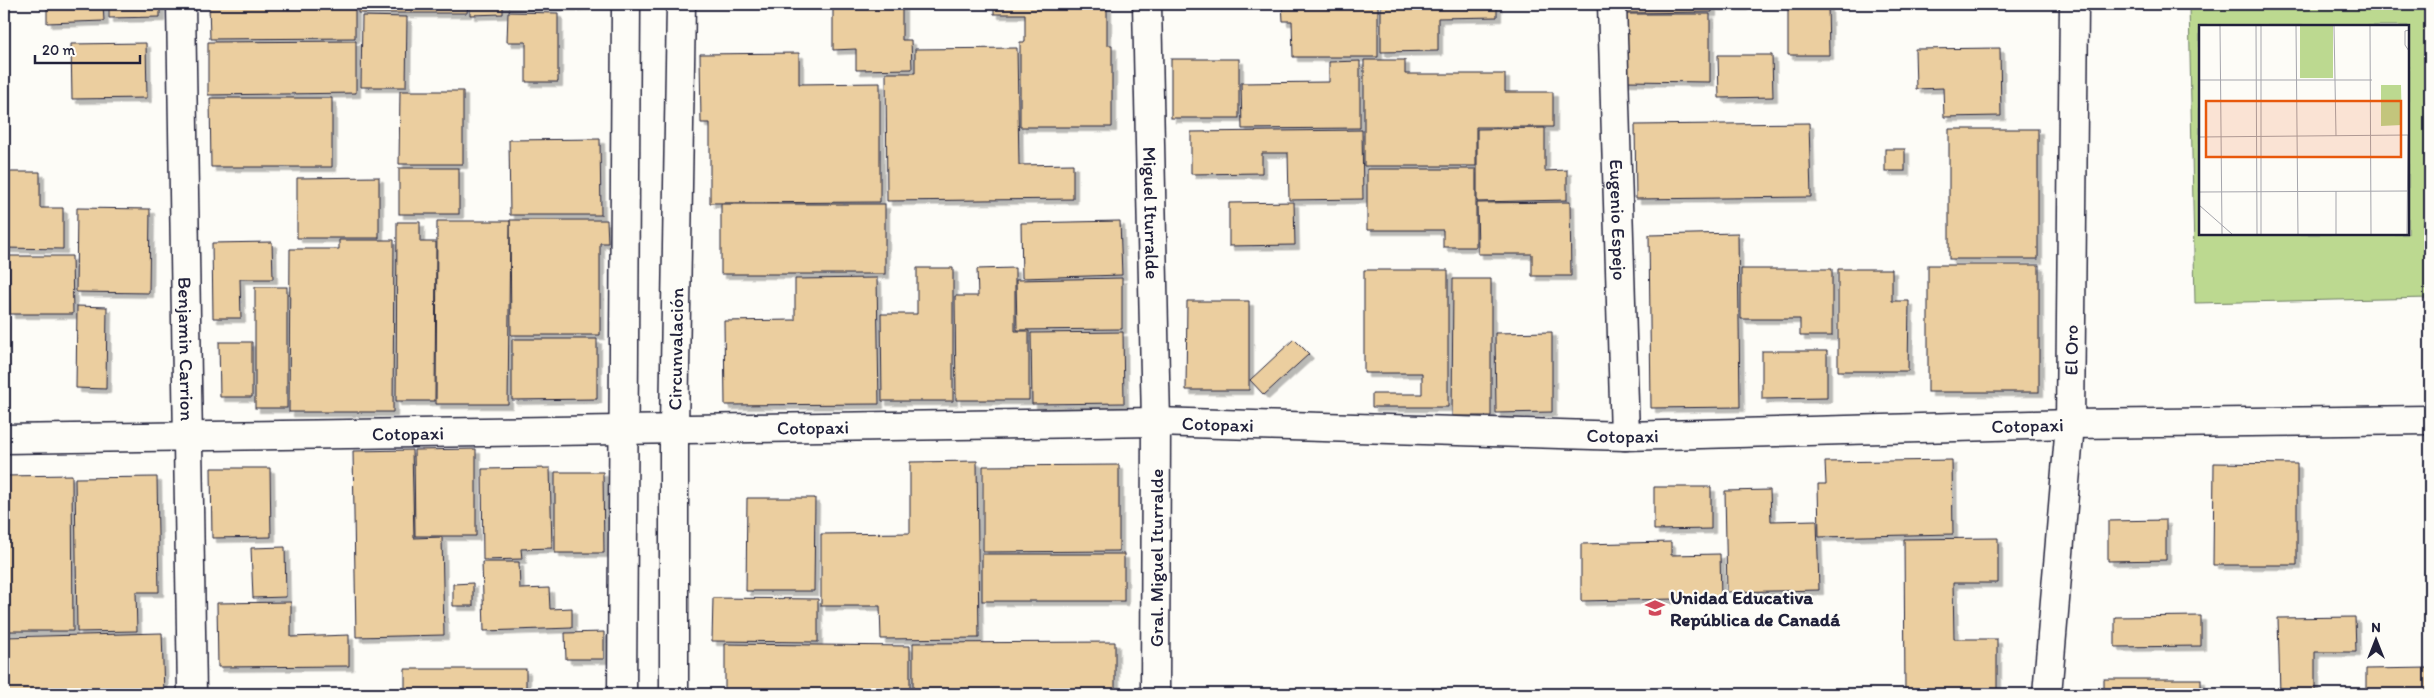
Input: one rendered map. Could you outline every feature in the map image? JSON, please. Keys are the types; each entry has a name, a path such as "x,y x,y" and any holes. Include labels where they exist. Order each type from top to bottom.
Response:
{"street":[{"name":"Benjamin Carrion","path":"182,4 192,694"},
{"path":"622,694 626,4"},
{"name":"Circunvalación","path":"674,694 674,428 680,4"},
{"name":"Miguel Iturralde","path":"1147,4 1156,422"},
{"name":"Eugenio Espejo","path":"1612,4 1625,436"},
{"name":"El Oro","path":"2047,694 2070,424 2074,4"},
{"name":"Cotopaxi","path":"4,439 1156,422 1625,436 2070,424 2430,420"},
{"name":"Gral. Miguel Iturralde","path":"1155,694 1156,422"}],"green space":[{"path":"2189,4 2430,4 2430,298 2195,303"}],"building":[{"path":"47,4 103,4 104,21 47,23"},
{"path":"109,4 160,4 160,17 109,18"},
{"path":"209,4 355,4 355,38 210,39"},
{"path":"358,4 468,4 467,13 358,13"},
{"path":"470,4 587,4 587,6 503,7 503,14 470,15"},
{"path":"833,4 902,4 902,40 911,40 912,69 856,70 856,49 833,50"},
{"path":"994,4 1107,4 1107,45 1112,45 1112,127 1020,127 1020,42 1025,42 1025,14 994,14"},
{"path":"1282,4 1378,4 1378,57 1293,57 1292,21 1283,21"},
{"path":"1381,4 1497,4 1497,17 1438,18 1438,51 1381,52"},
{"path":"1623,4 1712,4 1712,12 1623,13"},
{"path":"1714,4 1743,4 1743,6 1714,6"},
{"path":"1788,4 1828,4 1829,55 1788,55"},
{"path":"508,12 558,13 558,82 526,82 526,42 507,42"},
{"path":"1623,14 1710,14 1710,82 1623,81"},
{"path":"362,16 407,17 406,87 361,87"},
{"path":"356,41 356,93 208,95 208,42"},
{"path":"146,43 147,98 72,99 71,44"},
{"path":"1017,48 1019,165 1073,164 1073,199 887,201 886,73 915,73 915,49"},
{"path":"2000,48 2001,116 1944,117 1943,88 1916,89 1915,49"},
{"path":"799,53 799,84 880,83 880,202 710,203 710,123 701,123 700,54"},
{"path":"1718,55 1772,55 1773,97 1719,98"},
{"path":"1171,59 1239,59 1239,118 1171,118"},
{"path":"1364,60 1405,60 1405,74 1505,74 1505,92 1553,92 1553,127 1476,127 1476,166 1364,166"},
{"path":"1360,61 1360,128 1242,129 1241,83 1329,82 1329,62"},
{"path":"400,91 463,91 463,164 399,164"},
{"path":"210,98 332,98 332,167 211,167"},
{"path":"1809,123 1811,197 1636,199 1635,125"},
{"path":"1545,128 1545,171 1567,170 1567,200 1477,202 1477,129"},
{"path":"1949,129 2038,129 2038,259 1949,259"},
{"path":"1362,130 1363,199 1289,200 1288,153 1262,153 1262,173 1191,174 1191,132"},
{"path":"600,139 601,215 510,215 509,140"},
{"path":"1885,149 1905,149 1905,171 1885,171"},
{"path":"399,168 459,168 459,214 399,214"},
{"path":"1367,169 1476,169 1476,247 1443,247 1443,230 1367,230"},
{"path":"4,172 40,172 40,208 63,208 63,249 4,248"},
{"path":"379,177 379,238 297,238 297,178"},
{"path":"1294,202 1295,245 1229,246 1229,203"},
{"path":"1570,202 1571,276 1532,276 1532,254 1478,254 1477,203"},
{"path":"721,204 885,204 885,274 721,274"},
{"path":"77,208 150,209 149,293 76,292"},
{"path":"510,220 607,220 608,243 600,243 600,335 511,335"},
{"path":"437,221 510,221 508,404 436,404"},
{"path":"1120,221 1122,275 1022,278 1021,223"},
{"path":"397,222 420,222 420,242 436,242 435,401 396,401"},
{"path":"1738,233 1740,407 1651,408 1649,235"},
{"path":"339,240 394,240 393,412 289,412 290,249 339,249"},
{"path":"272,242 273,279 240,279 241,318 213,318 212,243"},
{"path":"9,256 72,256 73,314 10,314"},
{"path":"1928,265 2039,265 2039,392 1928,392"},
{"path":"917,268 953,268 953,401 882,401 881,314 917,314"},
{"path":"1015,268 1015,331 1029,331 1029,400 956,400 955,296 978,296 977,269"},
{"path":"1741,269 1832,269 1832,336 1800,336 1800,319 1741,319"},
{"path":"1838,269 1892,269 1892,301 1909,301 1908,371 1838,371"},
{"path":"1364,270 1448,270 1448,407 1372,407 1372,394 1422,394 1422,373 1364,373"},
{"path":"877,278 879,404 725,405 724,321 795,320 795,279"},
{"path":"1122,278 1122,329 1017,330 1016,280"},
{"path":"1453,279 1491,279 1491,416 1452,416"},
{"path":"255,287 287,287 287,408 255,408"},
{"path":"1187,301 1249,301 1249,390 1186,390"},
{"path":"77,306 107,307 106,389 76,388"},
{"path":"4,318 5,404 4,404"},
{"path":"1123,332 1124,403 1032,404 1031,333"},
{"path":"1552,332 1552,412 1496,413 1495,333"},
{"path":"512,339 597,339 597,399 512,400"},
{"path":"1294,339 1309,354 1264,395 1250,380"},
{"path":"219,342 252,342 252,397 220,397"},
{"path":"1762,351 1827,351 1827,398 1762,399"},
{"path":"476,449 476,536 415,536 414,450"},
{"path":"412,450 414,538 442,537 444,635 356,637 353,451"},
{"path":"1952,460 1953,534 1819,537 1818,484 1826,484 1825,462"},
{"path":"977,461 979,638 881,639 880,606 821,606 821,534 910,533 910,462"},
{"path":"2214,463 2297,464 2297,565 2213,565"},
{"path":"1119,465 1119,551 983,552 983,466"},
{"path":"211,468 270,468 271,537 212,538"},
{"path":"550,468 552,548 521,549 522,559 483,560 482,469"},
{"path":"555,472 603,472 604,553 555,553"},
{"path":"72,475 73,631 4,631 4,476"},
{"path":"157,477 159,592 136,592 137,631 77,632 75,478"},
{"path":"1654,487 1711,487 1711,529 1654,530"},
{"path":"1770,490 1771,521 1817,520 1819,590 1727,592 1725,491"},
{"path":"747,498 815,498 814,591 746,591"},
{"path":"2166,520 2166,560 2108,561 2108,521"},
{"path":"1998,538 1998,583 1953,583 1954,639 1997,639 1997,694 1905,694 1904,539"},
{"path":"1671,542 1671,555 1720,554 1721,598 1581,601 1581,544"},
{"path":"285,547 286,597 253,598 251,548"},
{"path":"982,554 1124,554 1124,601 982,601"},
{"path":"482,562 519,562 520,589 549,588 550,609 572,608 572,628 484,631"},
{"path":"473,583 473,606 453,606 453,584"},
{"path":"713,598 818,599 818,642 712,641"},
{"path":"291,602 291,637 349,635 349,666 218,667 217,603"},
{"path":"2201,616 2201,646 2115,647 2115,617"},
{"path":"2355,617 2356,652 2315,652 2315,694 2280,694 2278,618"},
{"path":"604,632 604,659 566,659 565,633"},
{"path":"162,633 164,694 4,694 4,637"},
{"path":"1115,642 1115,694 913,694 913,643"},
{"path":"725,644 910,646 910,694 725,694"},
{"path":"2430,668 2430,694 2366,694 2366,669"},
{"path":"405,669 526,669 526,694 405,694"},
{"path":"2104,679 2201,679 2201,694 2104,694"}],"place":[{"name":"Unidad Educativa República de Canadá","path":"1655,608"}]}
